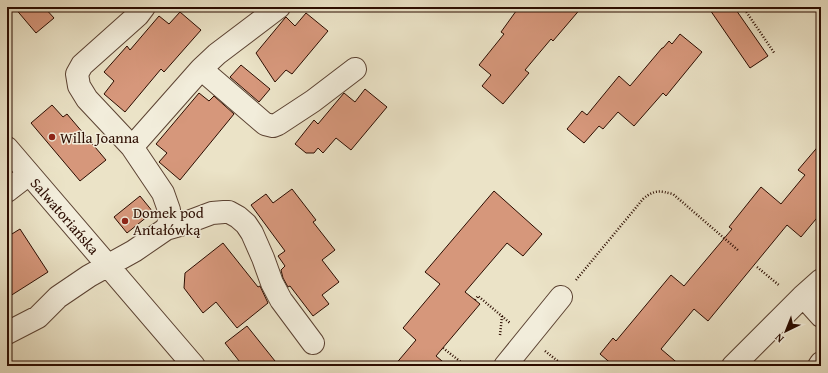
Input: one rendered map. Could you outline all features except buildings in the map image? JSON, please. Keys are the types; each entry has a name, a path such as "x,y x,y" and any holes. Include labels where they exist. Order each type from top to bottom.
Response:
{"street":[{"path":"133,148 132,147 201,69 217,54 279,7"},
{"path":"137,10 82,65 77,74 79,86 87,98 133,148 163,193 169,210 170,220 159,235"},
{"path":"201,69 265,124 273,126 313,101 355,69"},
{"name":"Salwatoriańska","path":"7,148 194,366"},
{"path":"7,190 29,174"},
{"name":"Salwatoriańska","path":"108,266 134,252 159,235 180,225 212,213 229,212 246,224 252,233 272,283 281,300 313,343"},
{"path":"7,333 38,317 58,297 89,276 108,266"},
{"path":"733,366 800,298 821,280"},
{"path":"505,366 561,297"},
{"path":"800,298 821,316"}],"path":[{"path":"743,7 775,54"},
{"path":"561,297 643,199 649,194 660,191 673,194 739,251"},
{"path":"757,267 800,298"},
{"path":"474,300 478,296 529,338"},
{"path":"442,348 466,366"},
{"path":"550,354 564,366"}],"place":[{"name":"Willa Joanna","path":"52,137"},
{"name":"Domek pod Antałówką","path":"125,221"}]}
